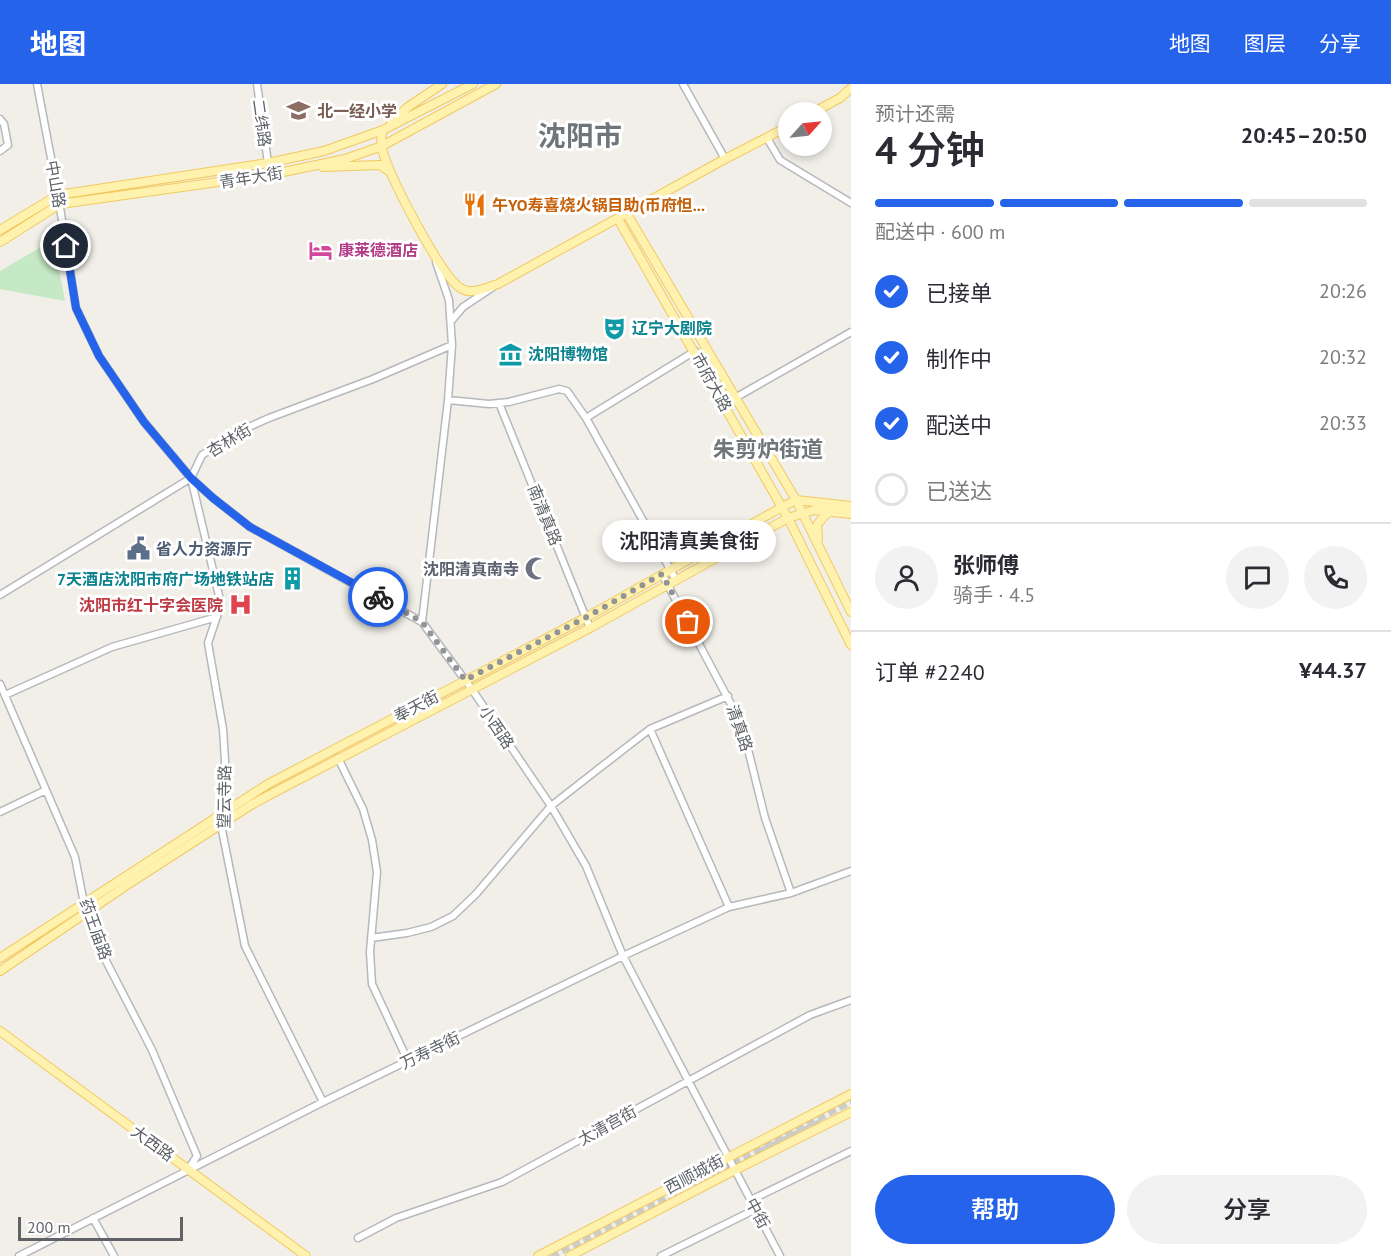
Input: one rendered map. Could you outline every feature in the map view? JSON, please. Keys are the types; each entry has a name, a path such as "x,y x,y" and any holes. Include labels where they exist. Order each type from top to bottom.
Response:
{"main road":[{"path":"442,84 408,107 383,130 382,146 392,173 432,252 453,282 464,290 475,291 498,284 778,132"},
{"name":"青年大街","path":"0,230 58,195 268,163 324,152 383,130 473,84"},
{"name":"青年大街","path":"0,242 60,204 309,167 345,159 382,146 496,84"},
{"path":"832,102 851,88"},
{"path":"840,98 851,97"},
{"path":"309,167 380,165 392,173"},
{"name":"市府大路","path":"627,214 796,500 851,612"},
{"name":"市府大路","path":"618,219 789,518 851,645"},
{"path":"796,500 851,506"},
{"name":"奉天街","path":"0,958 268,784 585,618 796,500"},
{"name":"奉天街","path":"0,971 251,805 338,758 590,628 789,518 814,510 851,514"},
{"path":"818,544 817,525 825,515 832,511"},
{"name":"大西路","path":"0,1031 306,1256"},
{"name":"西顺城街","path":"538,1256 851,1094"},
{"name":"西顺城街","path":"570,1256 851,1112"}],"street":[{"name":"中山路","path":"37,84 60,204 76,308 99,356 144,422 191,478 250,527 422,622"},
{"name":"二纬路","path":"257,84 268,163"},
{"path":"683,84 725,159"},
{"path":"0,119 4,124 8,145 0,151"},
{"path":"767,138 780,160 851,203"},
{"path":"422,622 448,400 452,345 449,300 432,252"},
{"path":"452,320 463,307 498,284"},
{"path":"735,398 851,332"},
{"name":"杏林街","path":"0,595 191,478 202,455 240,431 373,379 452,345"},
{"path":"586,418 695,351"},
{"path":"448,400 489,404 560,389 567,391 586,418 670,570 672,583"},
{"name":"南清真路","path":"499,403 590,628"},
{"name":"望云寺路","path":"191,478 221,604 207,643 223,729 225,761 221,825 245,946 323,1102"},
{"name":"清真路","path":"662,574 672,583 742,725 765,818 791,893"},
{"path":"5,696 112,647 217,616"},
{"name":"小西路","path":"422,622 471,688 551,806 586,866 623,956 735,1170"},
{"name":"药王庙路","path":"0,684 75,857 86,914 104,957 152,1050 197,1156 189,1169"},
{"path":"371,938 431,927 453,916 476,894 551,806 650,729 728,696"},
{"path":"650,729 729,907"},
{"path":"338,758 363,809 372,840 376,872 371,938 372,984 408,1061"},
{"path":"0,812 46,790"},
{"name":"万寿寺街","path":"19,1256 323,1102 623,956 729,907 791,893 851,871"},
{"name":"太清宫街","path":"358,1238 396,1218 502,1182 810,1015 851,1000"},
{"path":"751,1200 851,1151"},
{"name":"中街","path":"735,1170 780,1256"},
{"path":"661,1256 756,1209"},
{"path":"93,1218 114,1256"}],"green space":[{"path":"46,244 56,254 65,301 0,289 0,271"}],"tunnel":[{"path":"551,1256 851,1101"},
{"path":"759,1153 820,1123"}],"way so far":[{"path":"378,597 422,622 465,680 585,618 662,574 688,622"}],"place":[{"name":"北一经小学","path":"299,111"},
{"name":"午YO寿喜烧火锅目助(币府怛...","path":"474,205"},
{"name":"康莱德酒店","path":"320,250"},
{"name":"辽宁大剧院","path":"614,328"},
{"name":"沈阳博物馆","path":"510,354"},
{"name":"省人力资源厅","path":"138,549"},
{"name":"沈阳清真南寺","path":"537,569"},
{"name":"7天酒店沈阳市府广场地铁站店","path":"292,579"},
{"name":"沈阳市红十字会医院","path":"241,605"},
{"name":"沈阳清真美食街","path":"688,622"}],"district":[{"name":"沈阳市","path":"580,136"},
{"name":"朱剪炉街道","path":"768,449"}],"route":[{"path":"66,246 76,308 99,356 144,422 191,478 250,527 378,597"}]}
